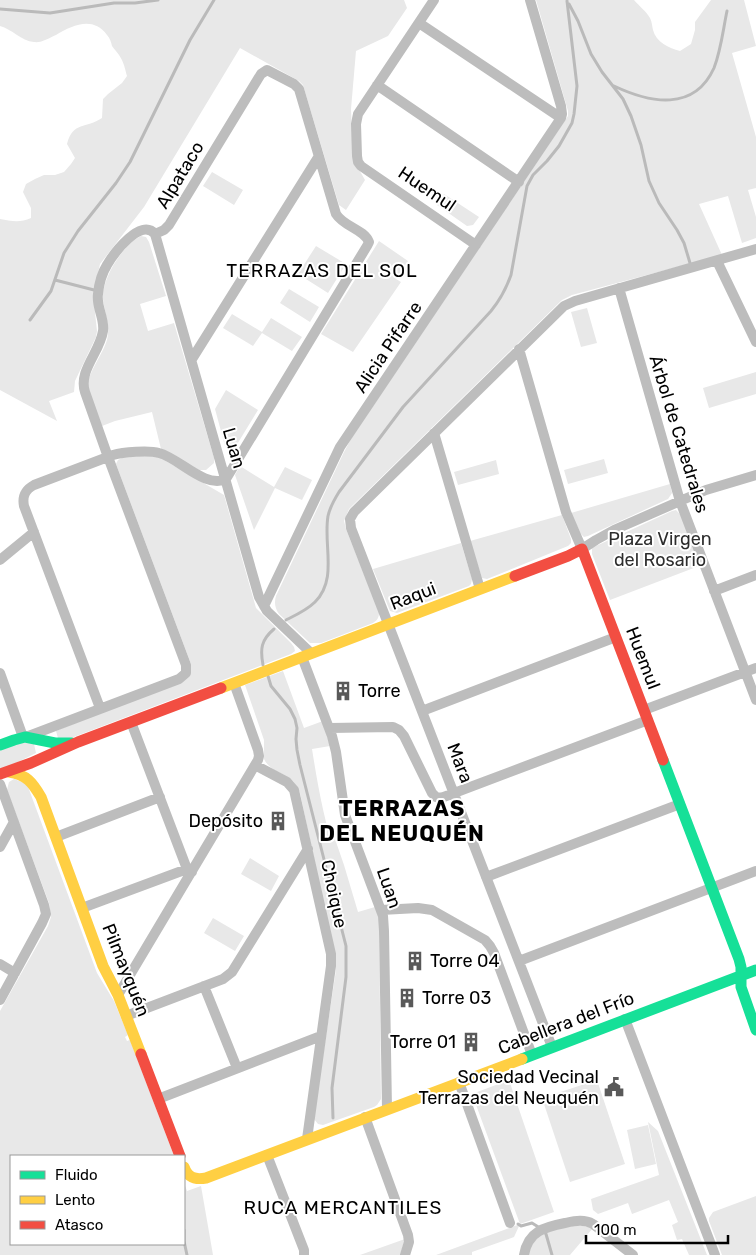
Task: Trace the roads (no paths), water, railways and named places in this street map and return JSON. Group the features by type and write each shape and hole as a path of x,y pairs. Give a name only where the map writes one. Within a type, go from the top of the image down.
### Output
{"street":[{"path":"434,0 377,86 519,182"},
{"path":"419,23 561,118 561,106 531,3 523,0"},
{"name":"Alpataco","path":"108,457 83,384 84,376 103,331 98,296 104,270 108,263 136,232 146,229 155,234 164,230 169,225 261,74 267,70 297,86 319,156"},
{"name":"Huemul","path":"377,86 356,119 358,162 476,245"},
{"name":"Alicia Pifarre","path":"264,606 340,447 561,118"},
{"path":"100,708 24,506 24,494 27,489 34,485 123,453 158,452 208,479 218,481 226,479 367,246 368,240 366,236 338,218 319,156"},
{"path":"192,360 319,156"},
{"name":"Luan","path":"155,234 258,592 264,606 306,655 334,744 345,815 381,910 384,924 387,1109"},
{"path":"480,589 434,432 567,304 756,250"},
{"path":"717,260 756,342"},
{"name":"Árbol de Catedrales","path":"618,288 680,501 756,700"},
{"name":"Huemul","path":"520,349 566,512 616,636 741,963 741,987 756,1030"},
{"name":"Mara","path":"434,432 354,512 350,519 350,524 552,1047"},
{"name":"Raqui","path":"0,745 28,738 100,708 179,679 186,673 186,665 108,457"},
{"name":"Raqui","path":"4,773 78,742 568,556 609,533 680,501 706,490 756,475"},
{"path":"0,560 34,532"},
{"path":"714,591 756,575"},
{"path":"422,711 616,636"},
{"path":"330,728 396,728 400,730 434,796 441,798 756,668"},
{"path":"0,674 28,738 38,744 40,752 38,758 33,762"},
{"path":"118,995 190,870 259,756 234,683"},
{"path":"131,722 190,870"},
{"name":"Raqui","path":"28,738 44,739 62,744 78,742"},
{"name":"Pilmayquén","path":"33,762 41,797 82,908 104,966 118,995 180,1155"},
{"name":"Choique","path":"255,765 287,782 294,790 331,960 307,1139"},
{"name":"Pilmayquén","path":"4,773 25,776 41,797"},
{"path":"0,784 46,914 0,1000"},
{"path":"56,837 160,797"},
{"path":"486,877 680,804"},
{"path":"0,847 14,822"},
{"path":"126,1016 228,976 235,968 308,849"},
{"path":"82,908 190,870"},
{"path":"519,961 756,871"},
{"path":"381,910 418,908 432,910 485,940 494,953 532,1055"},
{"path":"0,964 15,973"},
{"name":"Cabellera del Frío","path":"185,1170 192,1178 206,1178 756,970"},
{"path":"204,986 237,1068"},
{"path":"625,1019 715,1255"},
{"path":"158,1099 321,1036"},
{"path":"459,1082 510,1223"},
{"path":"365,1118 408,1235 409,1242 405,1255"},
{"path":"266,1154 304,1250 304,1255"},
{"path":"524,1255 528,1242 541,1229 576,1221 588,1221 596,1225 633,1255"}],"waterway":[{"path":"0,9 50,13 114,3 158,0"},
{"path":"30,320 51,291 64,253 78,231 130,162 190,40 214,0"},
{"path":"286,620 315,602 322,593 328,572 328,516 339,492 403,407 491,311 507,285 511,275 527,186 533,175 559,146 572,123 574,114 577,86 567,1"},
{"path":"569,4 591,54 623,99 631,116 641,145 649,181 659,203 684,243 690,263"},
{"path":"614,86 642,97 656,99 670,100 683,98 695,92 705,82 714,68 727,11"},
{"path":"55,280 98,291"},
{"path":"263,665 264,641 274,629"},
{"path":"268,676 271,686 290,709 295,719 300,765 346,946 346,977 332,1088 333,1118"},
{"path":"518,1224 521,1226 532,1223 540,1228"},
{"path":"544,1232 552,1255"},
{"path":"185,1245 187,1255"}],"place":[{"name":"Torre","path":"343,691"},
{"name":"Depósito","path":"278,821"},
{"name":"Torre 04","path":"415,961"},
{"name":"Torre 03","path":"407,998"},
{"name":"Torre 01","path":"471,1042"},
{"name":"Sociedad Vecinal Terrazas del Neuquén","path":"614,1087"}],"district":[{"name":"TERRAZAS DEL SOL","path":"322,270"},
{"name":"TERRAZAS DEL NEUQUÉN","path":"402,820"},
{"name":"RUCA MERCANTILES","path":"343,1207"}],"park label":[{"name":"Plaza Virgen del Rosario","path":"660,549"}]}
